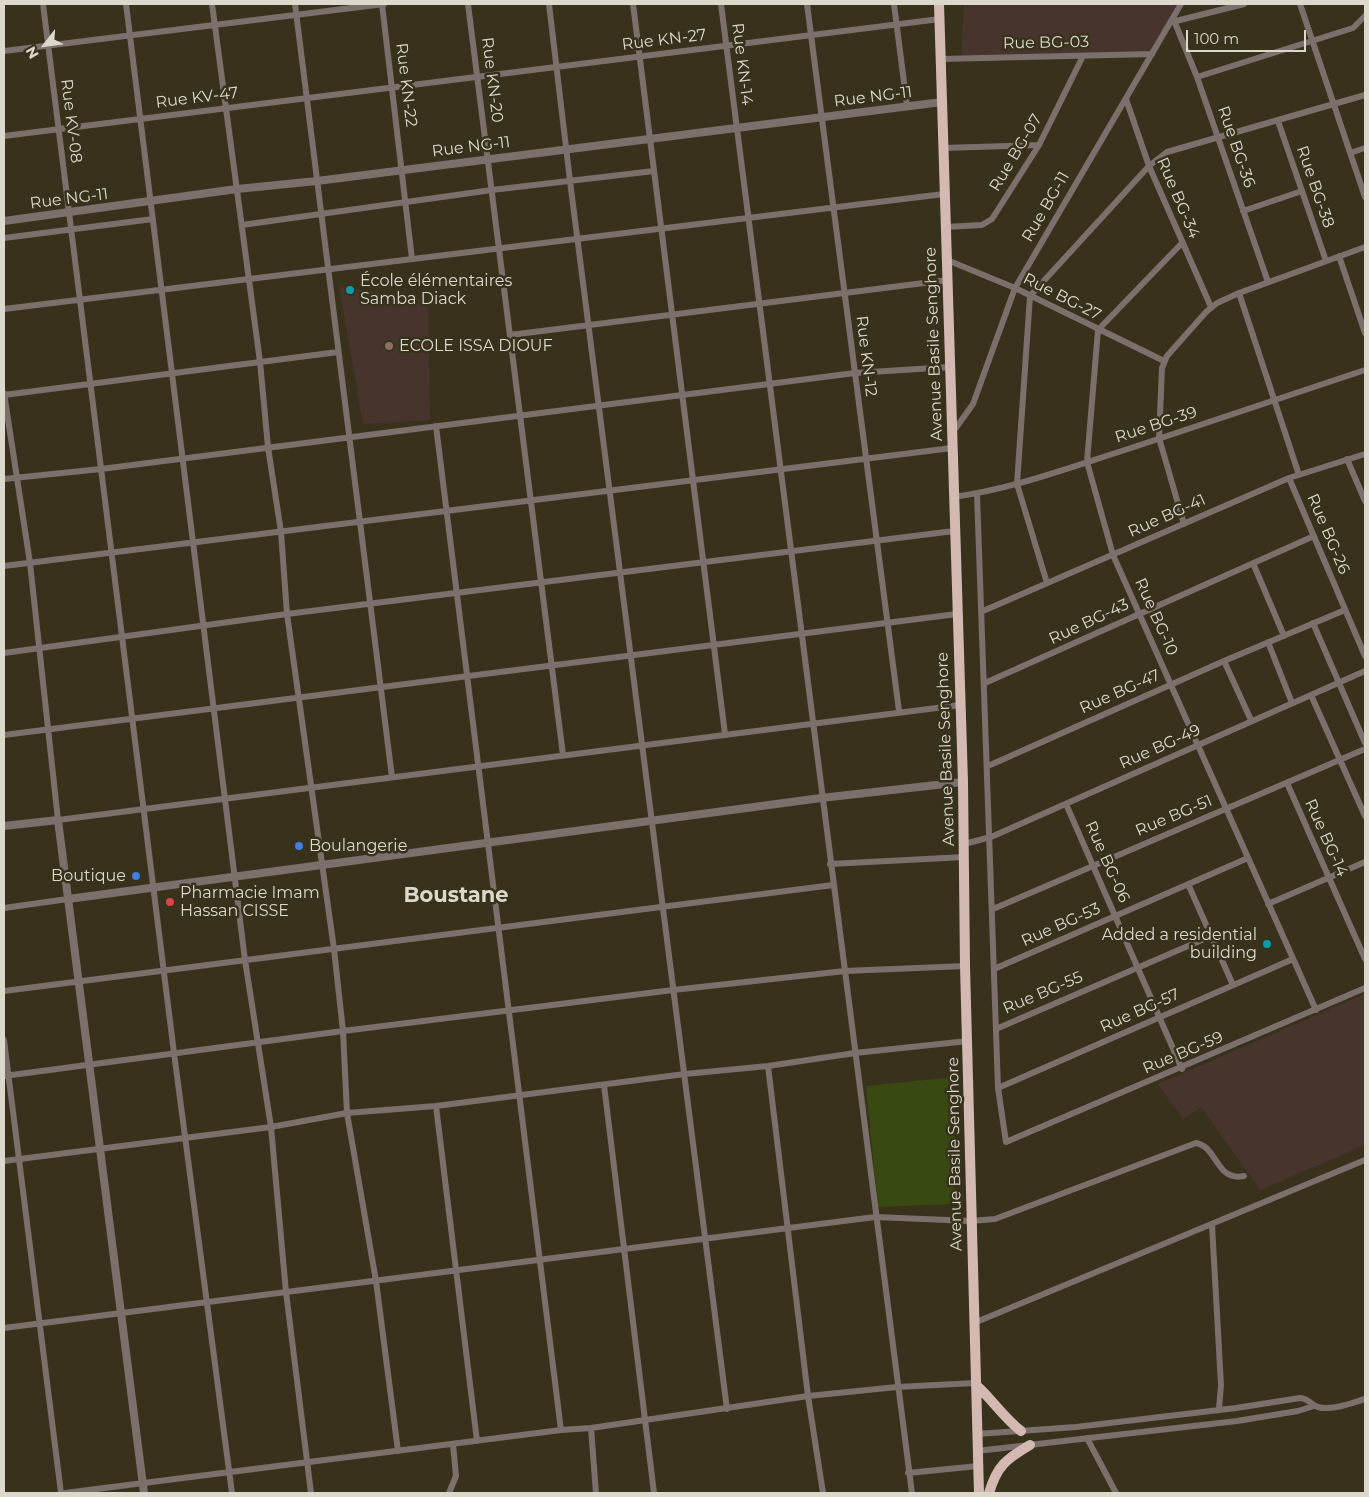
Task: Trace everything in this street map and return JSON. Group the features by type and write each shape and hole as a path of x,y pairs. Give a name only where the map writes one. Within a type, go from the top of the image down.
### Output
{"highway":[{"name":"Avenue Basile Senghore","path":"939,4 963,782 965,966 979,1493"},
{"path":"976,1384 988,1395 1007,1419 1021,1431"},
{"path":"988,1493 997,1470 1011,1456 1030,1445"}],"street":[{"name":"Rue KV-08","path":"43,4 174,1054 232,1493"},
{"path":"126,4 245,960 259,1042 270,1127 286,1292 311,1493"},
{"path":"212,4 260,362 268,447 281,532 287,614 311,788 324,865 343,1031 347,1113 376,1281 398,1451"},
{"path":"295,4 392,777"},
{"path":"4,51 383,4"},
{"name":"Rue KN-22","path":"383,4 412,259"},
{"name":"Rue KN-20","path":"468,4 563,755"},
{"path":"550,4 570,181 590,325 727,1409"},
{"path":"633,4 725,734"},
{"name":"Rue KN-14","path":"720,4 912,1493"},
{"name":"Rue KN-12","path":"807,4 899,711"},
{"path":"894,4 906,106"},
{"name":"Rue BG-11","path":"952,433 973,404 1015,288 1152,54 1174,20 1181,4"},
{"path":"1174,20 1239,4"},
{"path":"1300,4 1365,197"},
{"path":"1197,76 1314,42 1353,28 1365,16"},
{"name":"Rue KN-27","path":"393,88 940,20"},
{"name":"Rue BG-36","path":"1174,20 1197,76 1268,282"},
{"name":"Rue BG-03","path":"941,60 1152,54"},
{"name":"Rue BG-07","path":"945,227 982,225 992,219 1039,145 1083,56"},
{"name":"Rue KV-47","path":"4,136 393,88"},
{"path":"1047,583 1017,484 1030,296 1149,166 1167,152 1365,95"},
{"name":"Rue BG-34","path":"1126,99 1149,166 1211,307"},
{"name":"Rue NG-11","path":"4,221 237,189 316,181 942,102"},
{"name":"Rue BG-38","path":"1278,121 1326,261"},
{"path":"943,148 1039,145"},
{"path":"1350,154 1365,148"},
{"path":"242,225 492,190 654,170"},
{"path":"1244,211 1302,191"},
{"path":"4,309 944,194"},
{"path":"4,238 153,219"},
{"path":"1098,330 1182,243"},
{"path":"1184,524 1160,438 1164,361 1211,307 1238,293 1365,247"},
{"path":"1339,256 1363,317 1365,333"},
{"name":"Rue BG-27","path":"947,260 1015,288 1164,361"},
{"path":"510,335 948,280"},
{"path":"1238,293 1272,401 1299,475"},
{"name":"Rue BG-10","path":"1098,330 1087,462 1113,555 1316,1010"},
{"path":"144,1493 58,820 30,563 15,477 4,394 338,352"},
{"path":"4,478 101,469 855,373 950,366"},
{"name":"Rue BG-39","path":"953,497 977,494 1017,484 1365,370"},
{"path":"436,426 561,1430"},
{"path":"4,566 194,544 866,457 952,448"},
{"name":"Rue BG-41","path":"983,611 1289,478 1365,454"},
{"path":"1347,459 1365,501"},
{"name":"Rue BG-26","path":"1289,478 1365,656"},
{"path":"977,494 991,837 998,1088"},
{"path":"4,652 122,635 954,531"},
{"name":"Rue BG-43","path":"985,683 1314,536"},
{"path":"1253,563 1284,636"},
{"name":"Rue BG-47","path":"988,766 1171,684 1346,610"},
{"path":"4,735 957,614"},
{"path":"1313,623 1365,743"},
{"path":"1268,642 1292,703"},
{"path":"1224,661 1251,720"},
{"name":"Rue BG-49","path":"964,844 991,837 1365,671"},
{"path":"1311,695 1365,816"},
{"path":"4,826 899,711 960,705"},
{"name":"Rue BG-51","path":"993,909 1365,749"},
{"path":"4,908 822,798 963,782"},
{"name":"Rue BG-14","path":"1287,783 1365,959"},
{"name":"Rue BG-06","path":"1066,804 1182,1069"},
{"path":"830,864 964,857"},
{"name":"Rue BG-53","path":"994,969 1248,858"},
{"path":"1268,904 1365,862"},
{"path":"1188,884 1233,985"},
{"path":"4,991 833,885"},
{"name":"Rue BG-55","path":"996,1029 1211,936"},
{"name":"Rue BG-57","path":"998,1088 1293,959"},
{"path":"6,1076 343,1031 510,1012 674,990 845,971 965,966"},
{"name":"Rue BG-59","path":"998,1088 1004,1140 1010,1142 1365,988"},
{"path":"4,1040 6,1076 60,1493"},
{"path":"4,1161 270,1127 347,1113 436,1106 685,1074 768,1066 854,1053 968,1041"},
{"path":"768,1066 808,1396 823,1493"},
{"path":"604,1085 654,1493"},
{"path":"436,1106 478,1440"},
{"path":"4,1328 875,1217 971,1221 995,1219 1196,1143 1204,1147 1228,1176 1236,1178 1244,1176"},
{"path":"974,1323 1365,1160"},
{"path":"1212,1225 1220,1385 1219,1409"},
{"path":"66,1493 478,1440 590,1428 808,1396 897,1387 976,1384"},
{"path":"977,1434 1076,1426 1300,1398 1306,1398 1314,1406"},
{"path":"977,1451 1237,1421 1298,1411 1314,1406 1326,1408 1365,1399"},
{"path":"590,1428 596,1493"},
{"path":"1087,1438 1116,1493"},
{"path":"449,1493 456,1476 453,1444"},
{"path":"908,1473 978,1466"}],"shaded area":[{"path":"964,4 1177,4 1152,54 961,59"},
{"name":"ECOLE ISSA DIOUF","path":"339,286 428,301 430,420 363,424"},
{"path":"1365,994 1365,1145 1260,1190 1201,1107 1183,1119 1158,1084"}],"green space":[{"path":"953,1077 956,1204 878,1207 866,1086"}],"place":[{"name":"École élémentaires Samba Diack","path":"350,290"},
{"name":"ECOLE ISSA DIOUF","path":"389,346"},
{"name":"Boulangerie","path":"299,846"},
{"name":"Boutique","path":"136,876"},
{"name":"Pharmacie Imam Hassan CISSE","path":"170,902"},
{"name":"Added a residential building","path":"1267,944"}],"district":[{"name":"Boustane","path":"456,896"}]}
